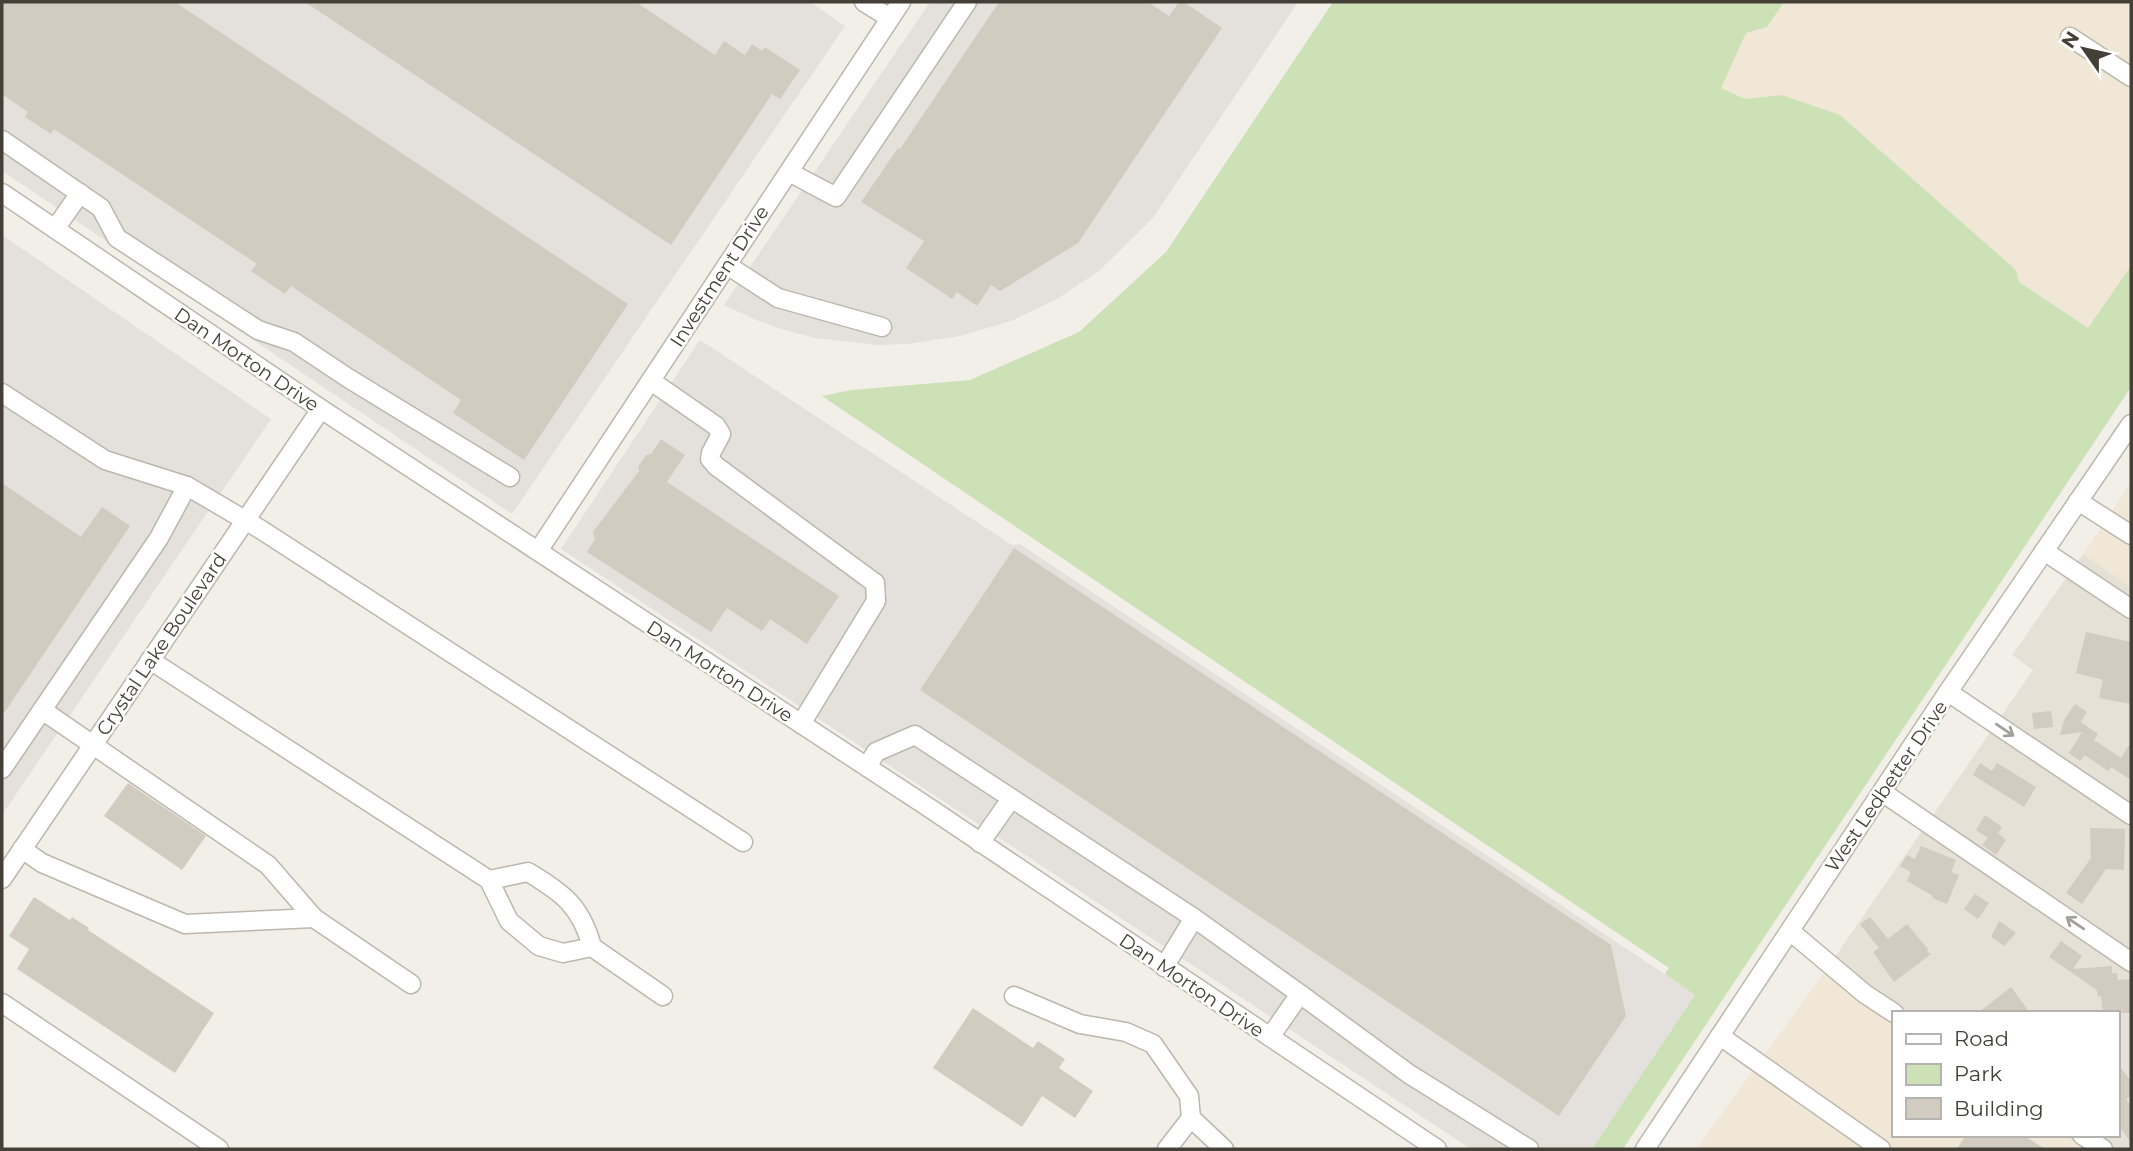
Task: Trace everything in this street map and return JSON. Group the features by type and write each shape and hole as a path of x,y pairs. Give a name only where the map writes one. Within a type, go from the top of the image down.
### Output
{"street":[{"path":"864,2 890,18"},
{"name":"Investment Drive","path":"538,551 901,2"},
{"path":"789,172 836,197 967,2"},
{"path":"2070,37 2131,77"},
{"path":"2,140 101,208 117,238 258,330 294,342 348,379 509,477"},
{"name":"Dan Morton Drive","path":"2,193 321,409 867,767 1437,1149"},
{"path":"55,229 80,193"},
{"path":"102,261 117,238"},
{"path":"727,265 778,298 882,327"},
{"path":"211,334 228,310"},
{"path":"650,381 716,426 722,434 711,453 710,459 716,466 876,583 876,601 801,724"},
{"path":"2,393 105,460 187,486 245,521 743,842"},
{"name":"Crystal Lake Boulevard","path":"2,879 321,409"},
{"name":"West Ledbetter Drive","path":"1645,1149 2078,501 2126,443 2131,424"},
{"path":"2,769 159,538 187,486"},
{"path":"2078,501 2131,536"},
{"path":"2044,551 2131,609"},
{"path":"150,660 489,880 509,920 539,946 563,953 592,947"},
{"path":"1948,692 2131,815"},
{"path":"42,710 268,865 314,918 411,985"},
{"path":"867,767 876,752 915,736 1194,918 1409,1074 1529,1149"},
{"path":"1882,792 2131,962"},
{"path":"980,843 1011,799"},
{"path":"22,849 43,863 184,924 314,918"},
{"path":"489,880 528,872 551,886 572,904 586,925 592,947 663,996"},
{"path":"1164,967 1194,918"},
{"path":"1790,931 1865,994 1892,1012"},
{"path":"1269,1037 1300,994"},
{"path":"1014,996 1080,1024 1126,1032 1153,1044 1189,1096 1191,1118 1224,1149"},
{"path":"2,1003 219,1149"},
{"path":"1720,1036 1881,1149"},
{"path":"1167,1149 1191,1118"},
{"path":"2084,1137 2103,1149"}],"shaded area":[{"path":"2,2 810,2 845,26 512,514 2,171"},
{"path":"930,2 1298,2 1153,218 1099,271 1057,299 1011,321 960,336 908,344 877,345 815,338 756,320 724,305"},
{"path":"1784,2 2131,2 2131,266 2089,329 2019,282 2016,270 1840,115 1782,95 1745,99 1720,88 1746,33 1767,27"},
{"path":"2,235 271,419 2,815"},
{"path":"700,340 1012,545 1020,544 1696,995 1592,1149 1471,1149 561,549"},
{"path":"2131,483 2131,587 2083,554"},
{"path":"2083,554 2131,587 2131,1149 2084,1149 2066,1137 2119,1137 2119,1011 1892,1011 1892,1019 1824,973 2033,670 2012,655"},
{"path":"1824,973 1892,1019 1892,1137 2066,1137 2084,1149 1696,1149"}],"green space":[{"path":"1333,2 1784,2 1767,27 1746,33 1721,88 1745,99 1782,95 1840,115 2016,270 2019,282 2088,328 2131,266 2131,387 1623,1149 1592,1149 1695,995 1665,974 1669,968 822,396 852,390 970,380 1079,332 1166,252"}],"building":[{"path":"2,2 175,2 628,304 524,460 453,413 461,400 291,286 285,294 251,271 257,264 54,129 51,134 25,117 28,112 2,94"},
{"path":"305,2 636,2 715,55 724,41 745,55 752,44 762,51 765,47 800,70 780,99 772,94 671,245"},
{"path":"999,2 1148,2 1169,16 1179,2 1184,2 1222,28 1078,243 1000,291 991,285 977,306 957,292 952,299 906,268 924,241 861,202"},
{"path":"661,439 685,455 667,482 839,596 807,644 770,619 762,631 727,608 711,632 587,552 595,539 593,532 639,471 638,467 646,455 651,454"},
{"path":"2,483 81,537 102,507 130,526 2,716"},
{"path":"1014,548 1611,945 1626,1016 1559,1116 920,690"},
{"path":"2086,632 2131,642 2131,704 2099,698 2103,680 2076,673"},
{"path":"2075,704 2087,712 2081,722 2098,734 2094,740 2121,758 2131,742 2131,780 2111,767 2108,771 2085,755 2080,761 2069,753 2082,732 2060,735 2064,720"},
{"path":"2051,711 2053,727 2034,729 2032,713"},
{"path":"1980,763 1992,771 1997,763 2036,787 2024,807 1973,775"},
{"path":"128,783 206,836 182,870 104,816"},
{"path":"1985,815 2002,827 1998,833 2006,840 1996,855 1982,845 1988,838 1976,830"},
{"path":"2090,828 2125,829 2124,870 2106,869 2082,904 2066,893 2091,858"},
{"path":"1921,846 1956,860 1951,872 1959,875 1947,904 1932,898 1933,896 1907,881 1911,872 1900,866 1907,855 1915,859"},
{"path":"1975,894 1989,903 1978,919 1964,909"},
{"path":"34,897 70,920 72,917 214,1013 175,1073 17,969 29,949 9,936"},
{"path":"1870,917 1888,939 1907,924 1931,954 1894,982 1873,952 1879,948 1860,924"},
{"path":"1999,921 2016,933 2004,946 1991,937"},
{"path":"2061,941 2082,956 2073,969 2112,966 2112,973 2117,973 2118,980 2131,979 2131,1013 2103,1011 2101,996 2098,997 2097,990 2049,957"},
{"path":"2011,987 2029,1011 1981,1011"},
{"path":"973,1008 1033,1048 1038,1041 1065,1059 1059,1068 1093,1091 1075,1118 1042,1096 1022,1127 933,1068"},
{"path":"2119,1066 2131,1081 2131,1095 2126,1099 2131,1106 2131,1142 2119,1127"},
{"path":"1965,1137 2026,1137 2045,1149 1957,1149"}]}
